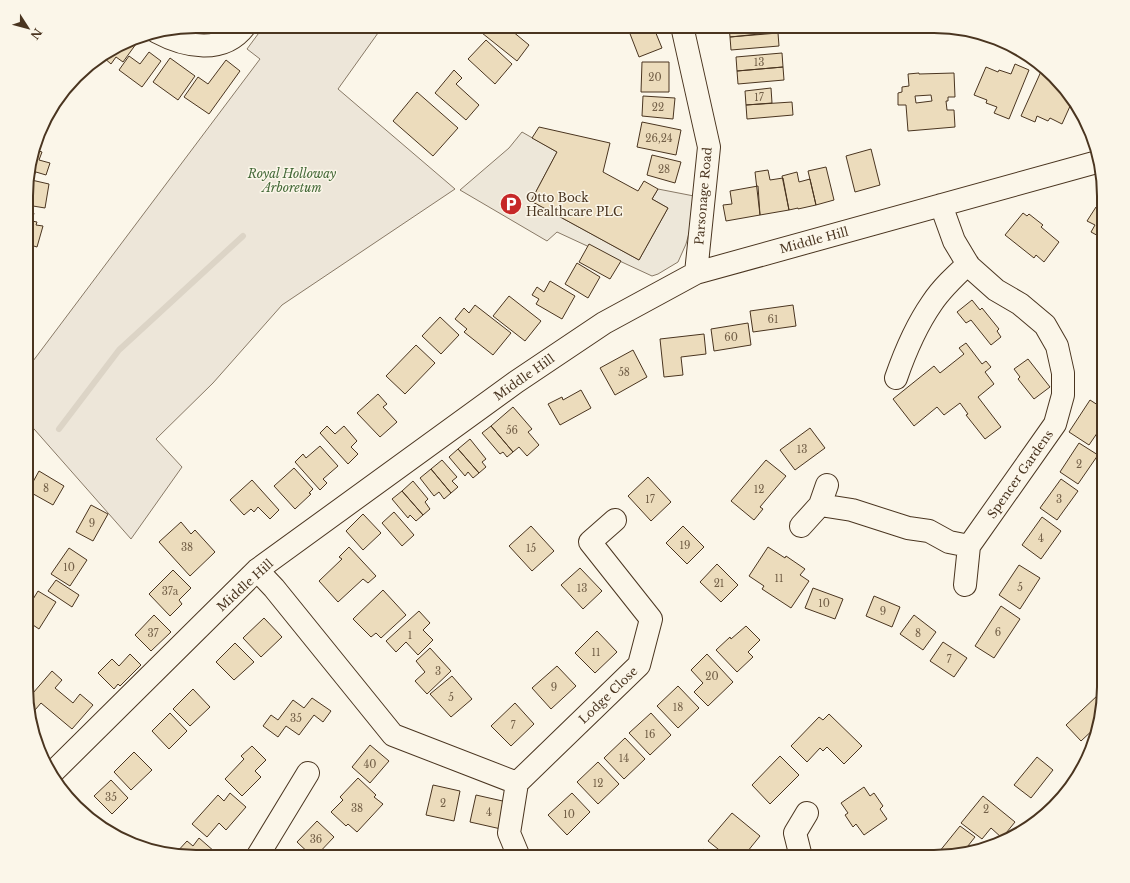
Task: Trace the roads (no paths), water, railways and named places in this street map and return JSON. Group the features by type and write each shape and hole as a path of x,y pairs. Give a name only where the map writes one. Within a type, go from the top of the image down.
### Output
{"street":[{"path":"166,36 183,43 198,46 210,46 230,40 240,33"},
{"name":"Parsonage Road","path":"684,33 709,147 696,273"},
{"name":"Middle Hill","path":"53,765 257,570 516,382 604,323 696,273 1093,163"},
{"name":"Spencer Gardens","path":"941,205 954,241 968,264 996,290 1020,304 1045,325 1057,346 1063,373 1063,395 1055,424 969,546 965,585"},
{"path":"896,378 914,333 932,303 968,264"},
{"path":"801,526 823,495 852,510 908,528 929,532 949,542 969,546"},
{"name":"Lodge Close","path":"517,783 639,665 651,619 590,542 615,520"},
{"path":"257,570 274,588 393,735 517,783 509,833 516,850"},
{"path":"260,850 308,774"},
{"path":"799,850 795,833 807,813"}],"waterway":[{"path":"59,429 119,350 243,236"}],"place":[{"name":"Otto Bock Healthcare PLC","path":"511,204"}],"park label":[{"name":"Royal Holloway Arboretum","path":"292,180"}]}
